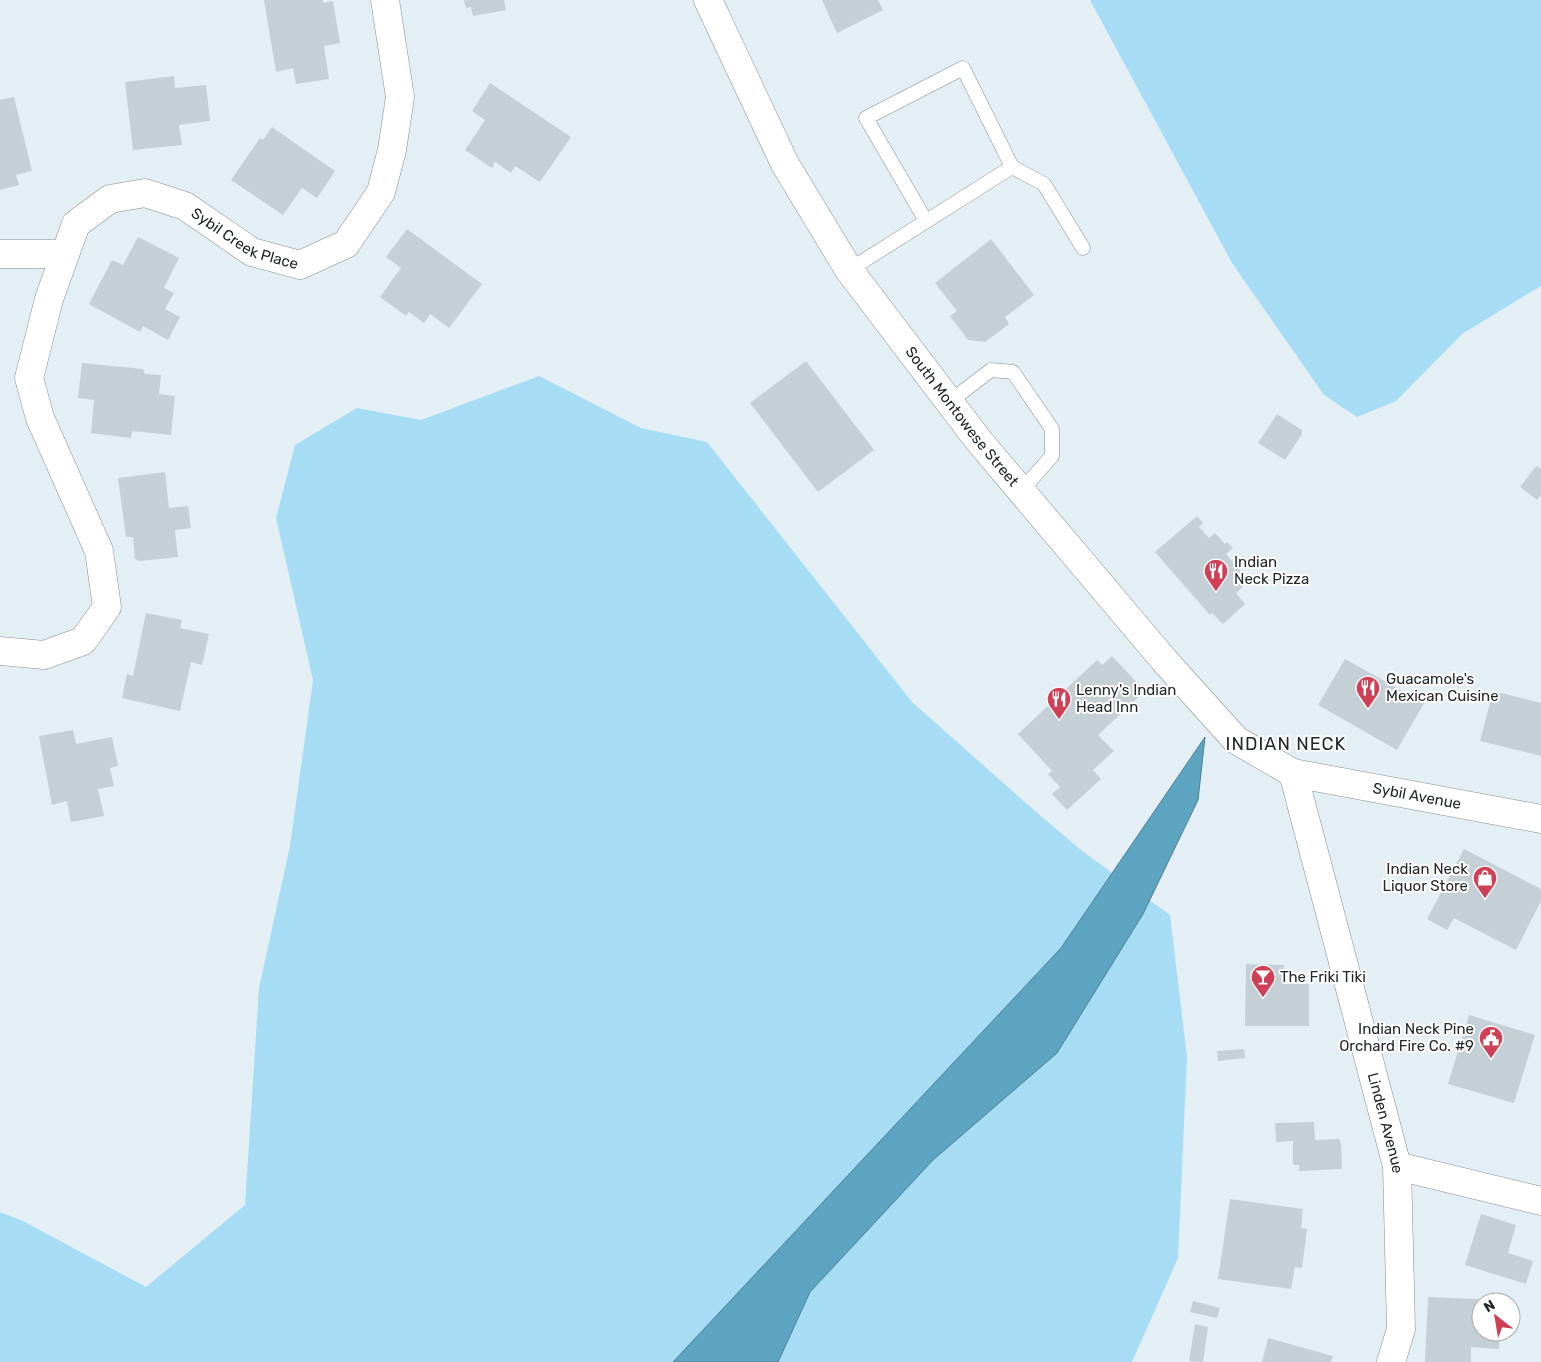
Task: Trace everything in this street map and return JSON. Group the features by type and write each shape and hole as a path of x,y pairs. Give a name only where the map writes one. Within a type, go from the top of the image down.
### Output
{"street":[{"name":"Sybil Creek Place","path":"0,651 44,656 83,641 107,607 98,552 40,418 29,378 49,299 76,224 110,199 145,193 184,206 252,252 300,265 346,244 381,192 392,150 400,97 385,0"},
{"name":"South Montowese Street","path":"708,0 785,164 849,270 979,441 1164,660 1236,740 1293,773"},
{"path":"0,254 65,254"},
{"name":"Sybil Avenue","path":"1293,773 1541,819"},
{"name":"Linden Avenue","path":"1293,773 1397,1166 1401,1329 1391,1362"},
{"path":"1397,1166 1541,1201"}],"lane":[{"path":"926,221 866,118 963,68 1012,167 1044,184 1083,248"},
{"path":"849,270 1012,167"},
{"path":"949,402 991,370 1013,372 1052,429 1052,456 1021,491"}],"shaded area":[{"path":"1090,0 1541,0 1541,286 1462,334 1396,401 1357,417 1324,395 1232,263"},
{"path":"539,376 641,428 707,442 912,702 1081,850 1170,915 1187,1057 1178,1258 1132,1362 0,1362 0,1212 23,1221 146,1287 245,1205 259,988 290,846 313,680 276,518 295,445 357,408 421,420"},
{"path":"1205,737 1198,800 1143,914 1057,1053 933,1160 810,1292 778,1362 673,1362 1061,948"}],"building":[{"path":"264,0 323,0 323,3 333,1 340,43 324,46 329,79 296,84 293,68 276,72"},
{"path":"464,0 504,0 506,10 473,16 471,7 466,8"},
{"path":"822,0 878,0 883,10 837,33"},
{"path":"174,76 175,88 206,85 210,121 179,125 182,145 133,150 125,82"},
{"path":"490,83 571,137 540,182 515,166 511,173 495,162 492,168 465,150 485,120 472,111"},
{"path":"14,97 32,171 16,175 19,185 0,190 0,100"},
{"path":"272,127 335,171 317,198 302,188 283,215 231,180 260,138 263,140"},
{"path":"407,229 482,284 449,328 430,314 424,323 409,312 406,316 380,297 401,268 386,257"},
{"path":"138,237 179,258 164,288 174,293 165,309 180,317 168,340 143,326 140,332 89,304 112,260 123,265"},
{"path":"991,239 1034,295 1005,317 1009,324 985,342 968,340 950,316 957,311 935,283"},
{"path":"806,361 874,450 818,492 750,403"},
{"path":"82,363 143,369 145,374 161,375 159,394 175,396 171,435 132,431 131,438 91,433 94,400 78,398"},
{"path":"1277,414 1302,430 1302,434 1285,460 1258,443"},
{"path":"1536,466 1541,469 1541,494 1537,500 1520,487"},
{"path":"165,472 169,508 188,506 191,528 175,530 178,557 140,561 135,559 133,537 126,537 118,478"},
{"path":"1197,516 1203,523 1199,527 1209,538 1215,533 1225,544 1227,542 1233,548 1226,554 1249,581 1236,593 1245,604 1223,624 1212,613 1210,615 1155,552"},
{"path":"146,613 182,620 180,628 209,634 202,665 191,662 180,711 122,698 127,674 133,676"},
{"path":"1112,656 1145,691 1098,735 1114,751 1093,770 1101,779 1067,810 1052,794 1060,787 1048,774 1052,771 1018,734 1097,660 1102,665"},
{"path":"1345,659 1424,703 1397,750 1318,705"},
{"path":"1493,691 1541,703 1541,756 1480,741"},
{"path":"73,730 76,744 112,737 118,766 110,768 114,786 98,789 104,816 71,822 67,801 52,805 39,736"},
{"path":"1464,849 1541,889 1541,901 1516,950 1454,918 1447,930 1427,919"},
{"path":"1246,964 1284,965 1283,984 1309,984 1309,1026 1245,1026"},
{"name":"Indian Neck Pine Orchard Fire Co. #9","path":"1469,1015 1535,1035 1514,1103 1448,1084"},
{"path":"1244,1049 1245,1058 1218,1061 1217,1051"},
{"path":"1314,1122 1315,1140 1339,1139 1341,1143 1342,1169 1299,1171 1299,1165 1293,1165 1293,1141 1276,1142 1275,1123"},
{"path":"1230,1199 1303,1209 1301,1228 1307,1229 1302,1268 1295,1267 1291,1289 1218,1279"},
{"path":"1481,1214 1516,1225 1508,1253 1533,1261 1526,1284 1465,1265"},
{"path":"1428,1297 1471,1299 1471,1342 1499,1342 1499,1349 1471,1347 1471,1362 1425,1362"},
{"path":"1193,1301 1220,1308 1217,1318 1190,1312"},
{"path":"1195,1324 1208,1327 1203,1362 1189,1361"},
{"path":"1268,1338 1333,1356 1331,1362 1262,1362"}],"place":[{"name":"Indian Neck Pizza","path":"1216,592"},
{"name":"Guacamole's Mexican Cuisine","path":"1368,709"},
{"name":"Lenny's Indian Head Inn","path":"1059,720"},
{"name":"Indian Neck Liquor Store","path":"1485,899"},
{"name":"The Friki Tiki","path":"1263,998"},
{"name":"Indian Neck Pine Orchard Fire Co. #9","path":"1491,1059"}],"district":[{"name":"INDIAN NECK","path":"1286,744"}]}
